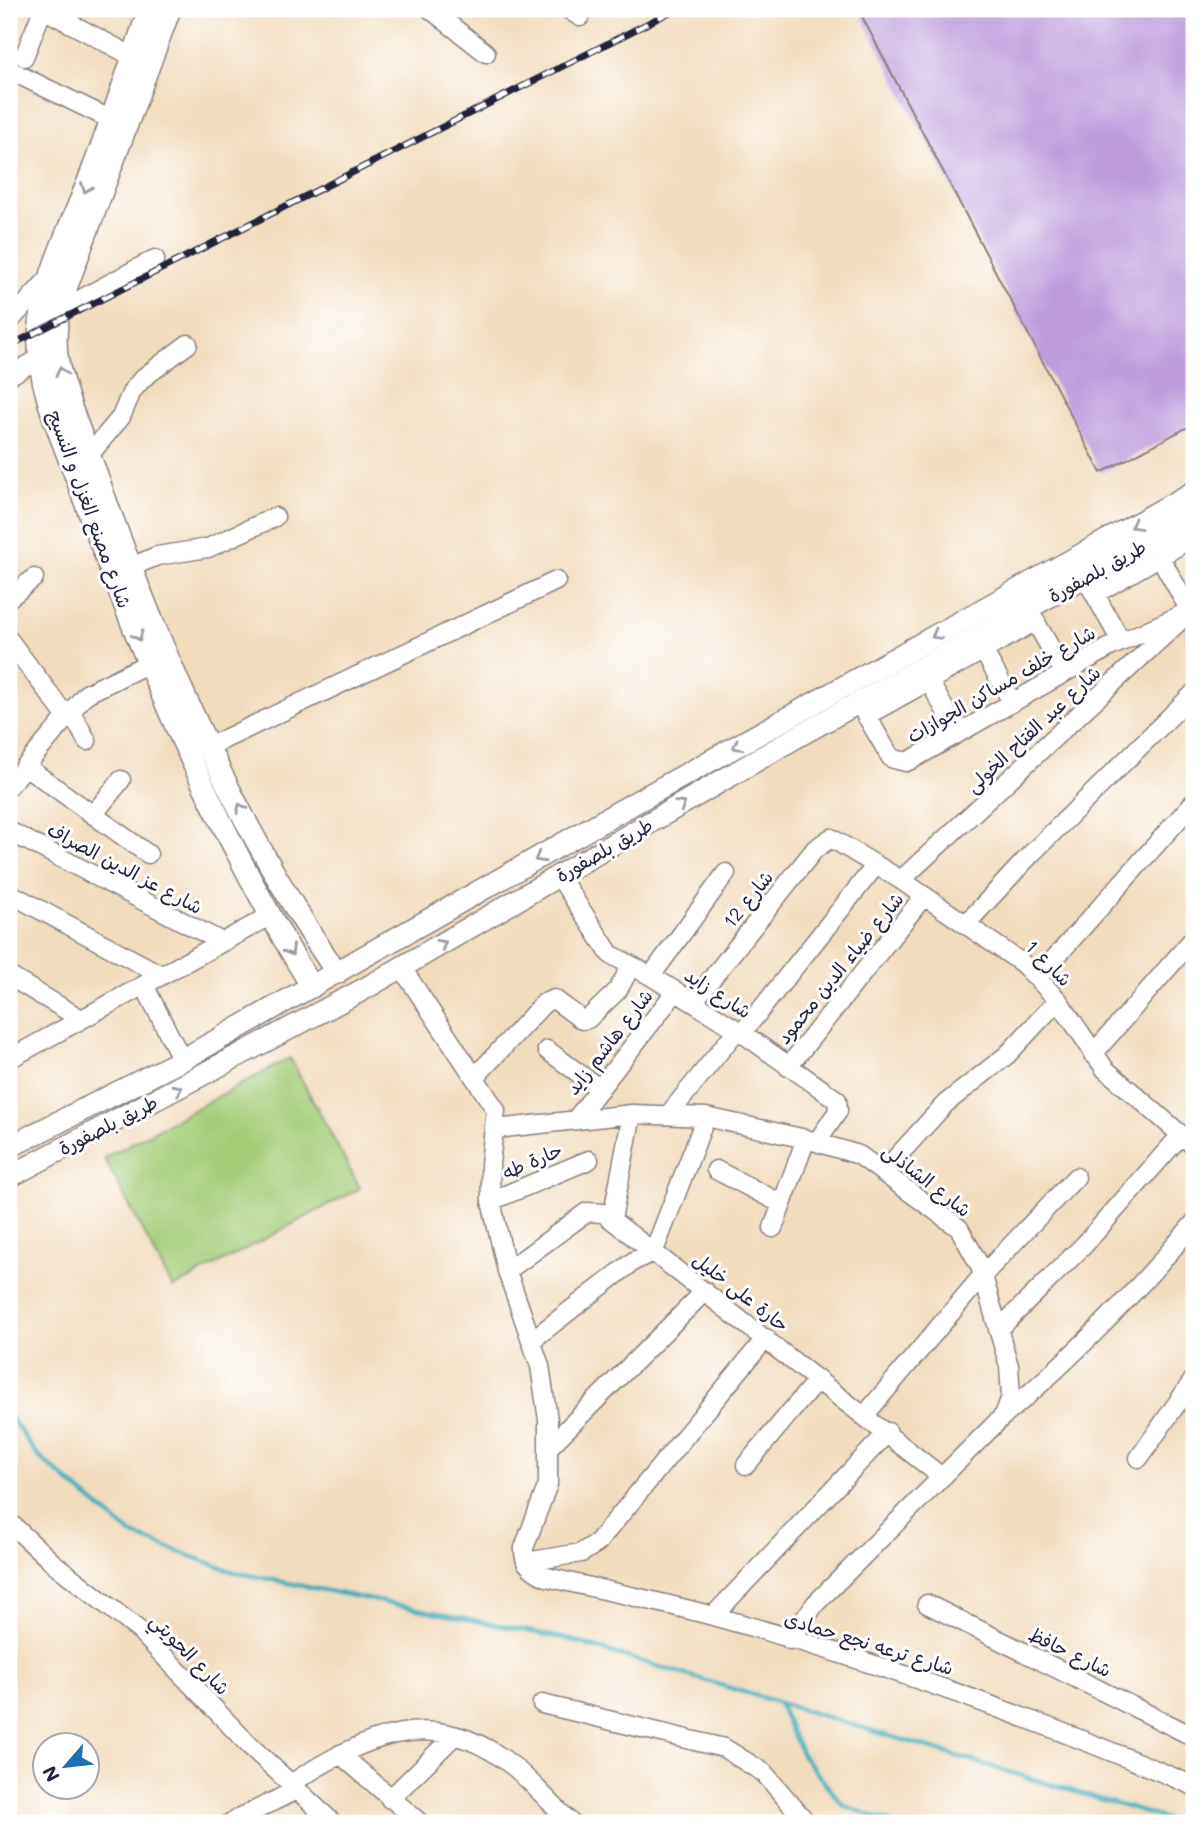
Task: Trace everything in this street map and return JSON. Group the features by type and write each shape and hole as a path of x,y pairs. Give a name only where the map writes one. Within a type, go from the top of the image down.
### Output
{"main road":[{"name":"شارع مصنع الغزل و النسيج","path":"141,61 149,9"},
{"name":"شارع مصنع الغزل و النسيج","path":"80,459 58,365 56,344 59,311 141,61 170,9"},
{"name":"شارع مصنع الغزل و النسيج","path":"119,123 53,273 39,332 45,387 80,459 122,572 201,751 243,865 313,987"},
{"name":"طريق بلصفورة","path":"9,1147 182,1060 629,806 1194,492"},
{"name":"طريق بلصفورة","path":"9,1177 402,968 642,828 1090,585 1194,516"},
{"name":"شارع مصنع الغزل و النسيج","path":"122,572 149,663 337,973"},
{"path":"629,806 642,828"},
{"path":"243,865 264,854"}],"street":[{"path":"430,9 486,53"},
{"path":"24,57 48,10 141,61"},
{"path":"9,70 119,123"},
{"path":"59,311 155,259"},
{"path":"9,322 53,273"},
{"path":"80,459 121,417 132,391 143,378 188,344"},
{"path":"9,376 40,358"},
{"path":"122,572 158,556 208,548 275,517"},
{"path":"1121,641 1090,585 1160,556 1194,537"},
{"path":"1160,556 1192,610"},
{"path":"9,598 34,578"},
{"path":"201,751 556,581"},
{"name":"شارع خلف مساكن الجوازات","path":"863,710 886,753 898,761 913,759 1121,641 1192,610"},
{"name":"شارع عبد الفتاح الخولى","path":"901,880 1192,610"},
{"path":"863,710 929,681 983,650 1032,615 1064,672"},
{"path":"9,640 87,741"},
{"path":"983,650 1012,702"},
{"path":"148,854 93,815 16,772 68,713 97,687 149,663"},
{"path":"929,681 958,733"},
{"path":"966,924 1031,854 1194,693"},
{"path":"93,815 121,780"},
{"path":"1038,977 1194,802"},
{"name":"شارع عز الدين الصراف","path":"9,831 222,942"},
{"name":"شارع 12","path":"693,1002 820,844 831,838 843,844"},
{"name":"شارع 1","path":"843,844 1004,948 1038,977 1058,1000 1105,1069 1188,1141"},
{"path":"670,1113 876,864"},
{"path":"651,976 726,873"},
{"name":"شارع زايد","path":"559,876 601,945 739,1032 837,1100 839,1105 811,1140"},
{"path":"9,893 161,975"},
{"name":"شارع ضياء الدين محمود","path":"788,1067 924,896"},
{"path":"9,1059 270,916"},
{"path":"1093,1054 1194,938"},
{"path":"476,1076 544,1003 554,999 582,1020 588,1019 618,990 631,966"},
{"path":"402,968 496,1110 490,1164 491,1202 507,1271 532,1340 545,1393 549,1447 548,1484 524,1548 526,1562 581,1553 597,1543 766,1338"},
{"path":"9,976 81,1019"},
{"path":"144,985 182,1060"},
{"name":"شارع هاشم زايد","path":"576,1119 676,991"},
{"path":"884,1171 945,1104 1007,1055 1058,1000"},
{"path":"9,1040 26,1048"},
{"path":"547,1049 600,1089"},
{"name":"شارع الشاذلى","path":"496,1129 576,1119 670,1113 706,1117 811,1140 859,1155 959,1228 976,1256 1011,1384 1004,1415"},
{"path":"507,1271 587,1212 595,1211 612,1219 632,1114"},
{"path":"532,1340 634,1261 654,1251 706,1117"},
{"path":"773,1228 811,1140"},
{"path":"998,1330 1188,1141"},
{"name":"حارة طه","path":"491,1202 589,1160"},
{"path":"716,1170 782,1204"},
{"path":"865,1415 982,1276 1076,1177"},
{"name":"حارة على خليل","path":"612,1219 888,1432 942,1477"},
{"path":"790,1640 815,1604 1004,1415 1052,1375 1113,1313 1194,1223"},
{"path":"549,1447 705,1291"},
{"path":"746,1465 818,1379"},
{"path":"1139,1458 1194,1379"},
{"path":"713,1616 888,1432"},
{"name":"شارع الحويتي","path":"9,1522 52,1562 140,1631 293,1787 334,1823"},
{"name":"شارع ترعه نجع حمادى","path":"526,1562 547,1577 713,1616 975,1698 1194,1786"},
{"name":"شارع حافظ","path":"927,1604 1194,1737"},
{"path":"542,1704 724,1748 764,1773 807,1823"},
{"path":"230,1823 293,1787 340,1754 367,1741 410,1730 454,1736 496,1754 571,1823"},
{"path":"390,1798 454,1736"},
{"path":"340,1754 420,1823"}],"green space":[{"path":"290,1058 360,1188 173,1288 104,1158"}],"building":[{"path":"858,9 1188,9 1194,21 1194,424 1101,473"}],"waterway":[{"path":"9,1415 38,1456 131,1534 234,1572 567,1639 1179,1823"},
{"path":"779,1704 802,1755 843,1805 891,1823"}],"railway":[{"path":"9,346 676,9"}]}
